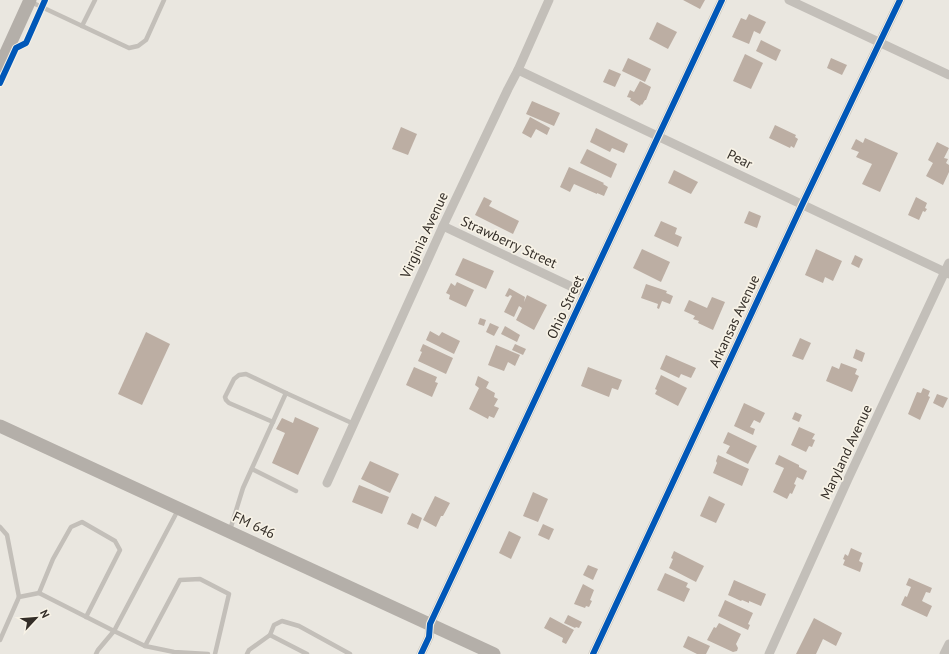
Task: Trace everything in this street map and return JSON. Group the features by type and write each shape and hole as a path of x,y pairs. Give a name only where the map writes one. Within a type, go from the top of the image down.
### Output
{"main road":[{"path":"0,66 30,1"},
{"name":"FM 646","path":"0,426 494,654"}],"street":[{"name":"Virginia Avenue","path":"327,483 443,226 518,70 549,0"},
{"name":"Ohio Street","path":"421,654 429,637 430,624 722,0"},
{"path":"789,0 949,74"},
{"name":"Arkansas Avenue","path":"593,654 802,204 900,0"},
{"name":"Pear","path":"518,70 947,273"},
{"name":"Strawberry Street","path":"443,226 585,293"},
{"name":"Maryland Avenue","path":"769,654 848,479 947,273 949,263"},
{"path":"944,654 949,644"}],"lane":[{"path":"82,26 95,0"},
{"path":"30,1 129,48 138,46 146,40 164,0"},
{"path":"273,422 229,403 226,400 225,397 234,379 239,375 246,374 354,424"},
{"path":"230,532 243,488 286,393"},
{"path":"252,469 296,491"},
{"path":"96,654 114,632 179,508"},
{"path":"39,593 53,559 71,527 82,522 115,541 120,550 86,617"},
{"path":"0,527 7,535 19,597 0,640"},
{"path":"145,646 180,580 200,579 229,594 215,654"},
{"path":"19,597 39,593 114,632 145,646 174,652 208,654"},
{"path":"247,654 249,650 270,635 274,625 282,621 299,626 350,654"},
{"path":"270,635 307,654"}],"building":[{"path":"683,0 705,0 700,9"},
{"path":"749,14 766,22 760,34 754,31 749,44 732,37 741,18 746,20"},
{"path":"657,22 677,32 668,49 649,39"},
{"path":"761,40 781,50 776,61 756,51"},
{"path":"745,54 763,63 751,89 733,81"},
{"path":"628,58 651,69 645,82 622,71"},
{"path":"831,58 847,65 842,75 827,68"},
{"path":"609,69 621,74 615,87 603,82"},
{"path":"640,81 651,87 646,100 640,106 630,100 631,98 627,97 630,90 634,92"},
{"path":"532,101 560,113 554,126 526,114"},
{"path":"530,117 550,128 547,135 536,129 531,138 522,133"},
{"path":"775,125 796,135 795,137 798,139 794,148 791,146 790,148 769,138"},
{"path":"401,127 417,134 408,155 392,149"},
{"path":"596,128 628,144 624,153 612,148 610,152 590,142"},
{"path":"865,138 898,153 880,192 862,184 872,164 856,157 859,152 851,149 856,139 863,143"},
{"path":"937,142 949,148 944,158 948,159 946,163 949,165 949,172 943,185 926,176 933,163 928,160"},
{"path":"587,149 617,164 611,178 580,163"},
{"path":"569,167 604,183 603,184 608,187 604,196 574,184 570,192 560,187"},
{"path":"674,170 698,182 691,194 668,183"},
{"path":"484,197 492,201 489,206 519,221 513,234 475,215"},
{"path":"916,197 927,203 925,208 927,209 925,212 923,211 919,220 908,215"},
{"path":"749,211 761,216 757,228 744,223"},
{"path":"661,221 677,228 675,234 682,237 678,247 654,236"},
{"path":"642,249 670,262 661,282 633,268"},
{"path":"816,249 842,261 833,281 825,277 823,283 805,275"},
{"path":"855,255 863,259 859,268 851,264"},
{"path":"463,258 494,271 486,289 455,275"},
{"path":"457,282 474,290 466,307 449,299 450,295 446,293 451,283 455,286"},
{"path":"646,284 667,291 666,293 673,296 670,304 662,301 659,309 657,308 658,304 641,298"},
{"path":"509,288 525,297 524,302 527,295 547,305 534,330 516,320 522,308 519,306 514,317 504,312 512,296 505,296"},
{"path":"712,297 725,302 713,330 698,323 699,321 693,319 695,316 684,311 689,300 707,308"},
{"path":"480,318 486,320 484,326 478,324"},
{"path":"490,323 499,327 494,336 486,332"},
{"path":"505,326 520,335 517,342 501,334"},
{"path":"430,331 439,336 442,332 460,341 454,354 426,340"},
{"path":"146,332 170,344 142,405 118,394"},
{"path":"800,338 811,343 803,360 792,356"},
{"path":"423,344 453,358 446,374 418,361 422,352 420,351"},
{"path":"515,344 526,349 523,355 512,350"},
{"path":"496,345 520,355 515,366 508,362 504,371 488,365"},
{"path":"856,349 865,353 862,362 853,358"},
{"path":"666,355 696,368 691,378 681,374 679,378 660,369"},
{"path":"841,363 857,369 855,374 859,376 852,392 826,381 832,366 839,369"},
{"path":"414,367 437,377 435,382 438,383 432,397 406,385"},
{"path":"588,367 622,380 618,390 612,388 609,397 581,386"},
{"path":"661,375 687,388 678,406 655,394 657,390 655,389"},
{"path":"478,376 489,382 486,388 495,393 494,397 498,399 494,406 499,408 494,418 489,416 488,419 469,409 479,388 475,385"},
{"path":"923,388 930,391 928,396 930,397 920,420 908,414 917,392 921,393"},
{"path":"937,394 948,398 943,408 933,403"},
{"path":"744,403 765,413 760,423 754,420 750,427 755,429 753,435 734,426"},
{"path":"795,412 802,415 799,422 792,419"},
{"path":"295,417 319,428 298,475 272,463 285,433 276,429 282,418 293,423"},
{"path":"799,427 815,434 812,439 815,440 812,447 809,446 806,452 791,445"},
{"path":"728,432 757,446 748,464 726,453 730,446 723,443"},
{"path":"718,455 749,469 742,486 713,473"},
{"path":"779,455 799,465 799,467 807,471 803,480 797,477 794,484 796,485 792,494 790,493 787,499 773,492 784,468 775,464"},
{"path":"370,461 399,474 390,493 361,479"},
{"path":"359,485 389,497 382,514 352,502"},
{"path":"533,492 548,499 538,522 523,516"},
{"path":"435,496 450,503 443,516 441,516 436,527 423,520"},
{"path":"709,496 725,504 716,523 700,516"},
{"path":"412,513 422,518 418,529 407,524"},
{"path":"543,524 554,529 549,540 538,535"},
{"path":"509,531 521,537 511,559 499,553"},
{"path":"851,548 862,553 859,561 863,563 860,572 843,565 845,554 848,556"},
{"path":"674,551 704,566 696,582 669,568 673,559 671,558"},
{"path":"588,565 598,569 593,580 583,575"},
{"path":"665,573 688,583 686,587 690,589 684,602 657,590"},
{"path":"909,578 932,588 930,593 926,592 922,601 932,606 927,617 901,605 905,596 907,597 911,587 906,585"},
{"path":"734,580 766,594 761,606 749,601 749,603 742,600 741,601 728,595"},
{"path":"583,584 594,590 589,607 586,606 585,608 574,604"},
{"path":"725,600 753,613 748,624 750,625 748,630 718,616"},
{"path":"568,615 582,622 579,628 575,628 564,623"},
{"path":"550,617 574,630 566,644 562,642 563,638 544,628"},
{"path":"814,618 842,633 836,646 823,639 816,654 796,654"},
{"path":"719,623 741,634 736,644 738,648 737,651 733,652 707,640 714,627 716,628"},
{"path":"688,636 710,646 706,654 697,654 683,647"}],"cycle path":[{"path":"0,83 16,48 26,43 45,0"},
{"path":"421,654 429,637 430,624 722,0"},
{"path":"593,654 802,205 900,0"}]}
